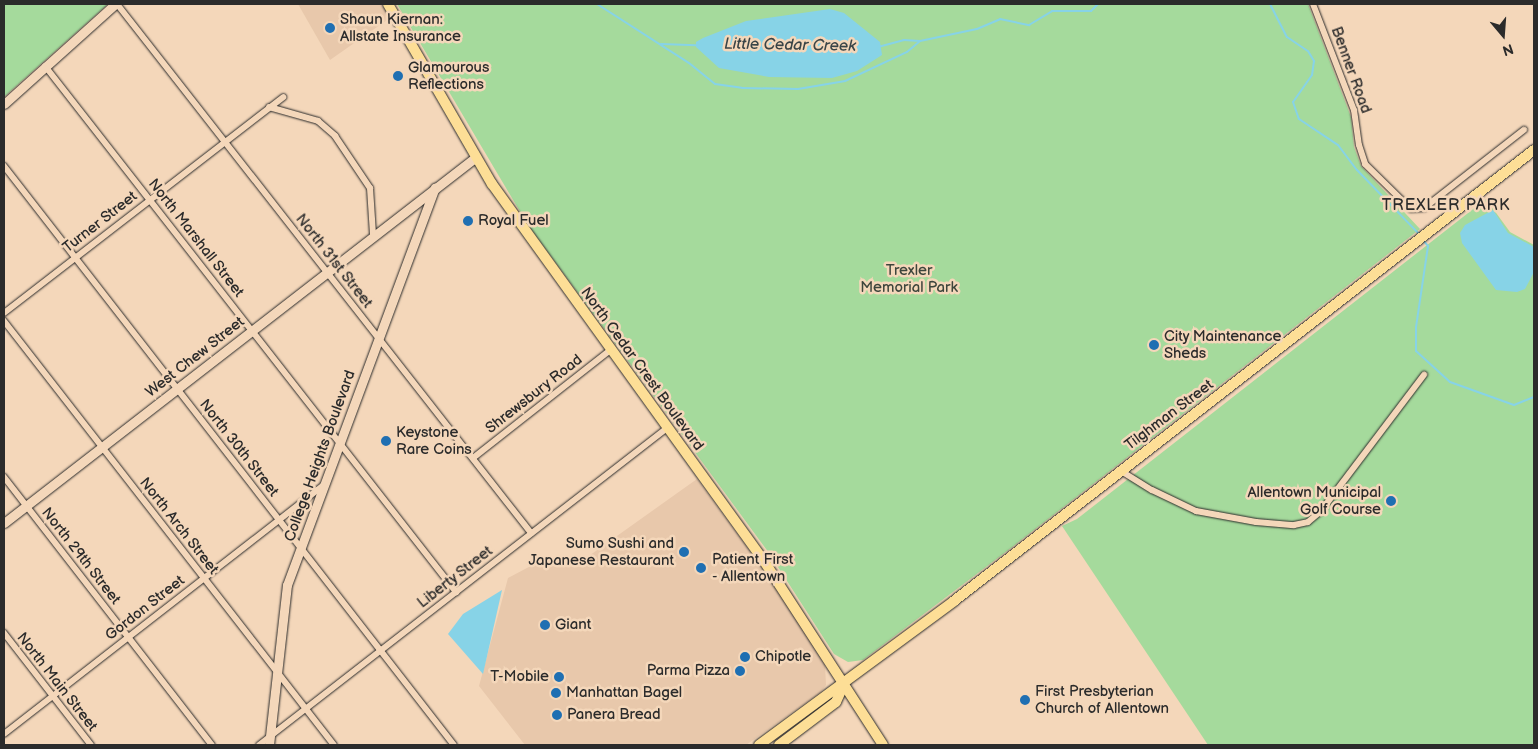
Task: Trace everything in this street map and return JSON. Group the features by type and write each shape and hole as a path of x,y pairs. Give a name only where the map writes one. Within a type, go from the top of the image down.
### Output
{"main road":[{"name":"North Cedar Crest Boulevard","path":"388,4 476,157 525,233 764,561 883,745"},
{"name":"Tilghman Street","path":"759,745 830,690 844,684 1408,251 1534,150"},
{"name":"Tilghman Street","path":"779,745 836,702 844,684"}],"street":[{"path":"4,104 116,4"},
{"name":"North 31st Street","path":"116,4 531,533"},
{"name":"Benner Road","path":"1313,4 1354,110 1359,145 1365,164 1410,209 1416,211 1448,191 1524,130"},
{"name":"North Marshall Street","path":"46,66 456,592"},
{"name":"Turner Street","path":"4,312 283,97"},
{"path":"269,107 318,121 335,136 370,188 373,235"},
{"name":"West Chew Street","path":"4,523 402,212 476,157"},
{"name":"North 30th Street","path":"4,166 454,745"},
{"name":"College Heights Boulevard","path":"270,741 287,585 436,186"},
{"path":"402,212 417,209 426,212"},
{"name":"North Arch Street","path":"4,321 334,745"},
{"name":"Shrewsbury Road","path":"473,458 610,350"},
{"path":"1121,471 1152,490 1196,511 1256,522 1308,522 1321,511 1424,375"},
{"name":"Liberty Street","path":"259,745 270,741 306,709 380,650 666,428"},
{"name":"North 29th Street","path":"4,477 212,745"},
{"name":"Gordon Street","path":"4,734 324,485"},
{"name":"North Main Street","path":"4,633 91,745"}],"shaded area":[{"path":"298,4 383,4 390,18 330,60"},
{"path":"697,479 782,595 825,665 826,685 821,692 746,745 525,745 479,686 508,578 544,559 579,563"}],"green space":[{"path":"4,4 108,4 4,97"},
{"name":"Trexler Memorial Park","path":"397,4 1308,4 1351,117 1354,147 1361,166 1420,229 1011,548 863,660 848,662 834,654 769,553 528,225"},
{"name":"Allentown Municipal Golf Course","path":"1486,199 1510,232 1534,245 1534,745 1208,745 1062,526 1077,519"}],"water":[{"path":"830,9 844,13 880,42 882,55 857,71 832,78 769,77 719,68 696,47 696,42 703,38 746,21"},
{"path":"1493,210 1508,233 1534,247 1534,272 1525,289 1517,292 1496,290 1462,243 1460,233 1465,225"},
{"path":"502,590 483,674 448,634 463,614"}],"waterway":[{"name":"Little Cedar Creek","path":"597,4 689,63 715,84 742,88 798,89 845,81 907,52 920,41 977,29 1000,19 1029,25 1052,11 1091,11 1098,4"},
{"name":"Little Cedar Creek","path":"1270,4 1287,37 1308,51 1314,61 1312,75 1293,102 1299,119 1338,145 1357,170 1419,234"},
{"name":"Little Cedar Creek","path":"878,47 904,40 920,41"},
{"name":"Little Cedar Creek","path":"661,44 696,45"},
{"name":"Little Cedar Creek","path":"1423,240 1428,246 1416,327 1416,351 1450,382 1514,405 1534,397"}],"place":[{"name":"Shaun Kiernan: Allstate Insurance","path":"330,28"},
{"name":"Glamourous Reflections","path":"398,76"},
{"name":"Royal Fuel","path":"468,221"},
{"name":"City Maintenance Sheds","path":"1154,345"},
{"name":"Keystone Rare Coins","path":"386,441"},
{"name":"Allentown Municipal Golf Course","path":"1391,501"},
{"name":"Sumo Sushi and Japanese Restaurant","path":"684,552"},
{"name":"Patient First - Allentown","path":"701,568"},
{"name":"Giant","path":"545,625"},
{"name":"Chipotle","path":"745,657"},
{"name":"Parma Pizza","path":"740,671"},
{"name":"T-Mobile","path":"559,677"},
{"name":"Manhattan Bagel","path":"556,693"},
{"name":"First Presbyterian Church of Allentown","path":"1025,700"},
{"name":"Panera Bread","path":"557,715"}],"district":[{"name":"TREXLER PARK","path":"1446,206"}]}
